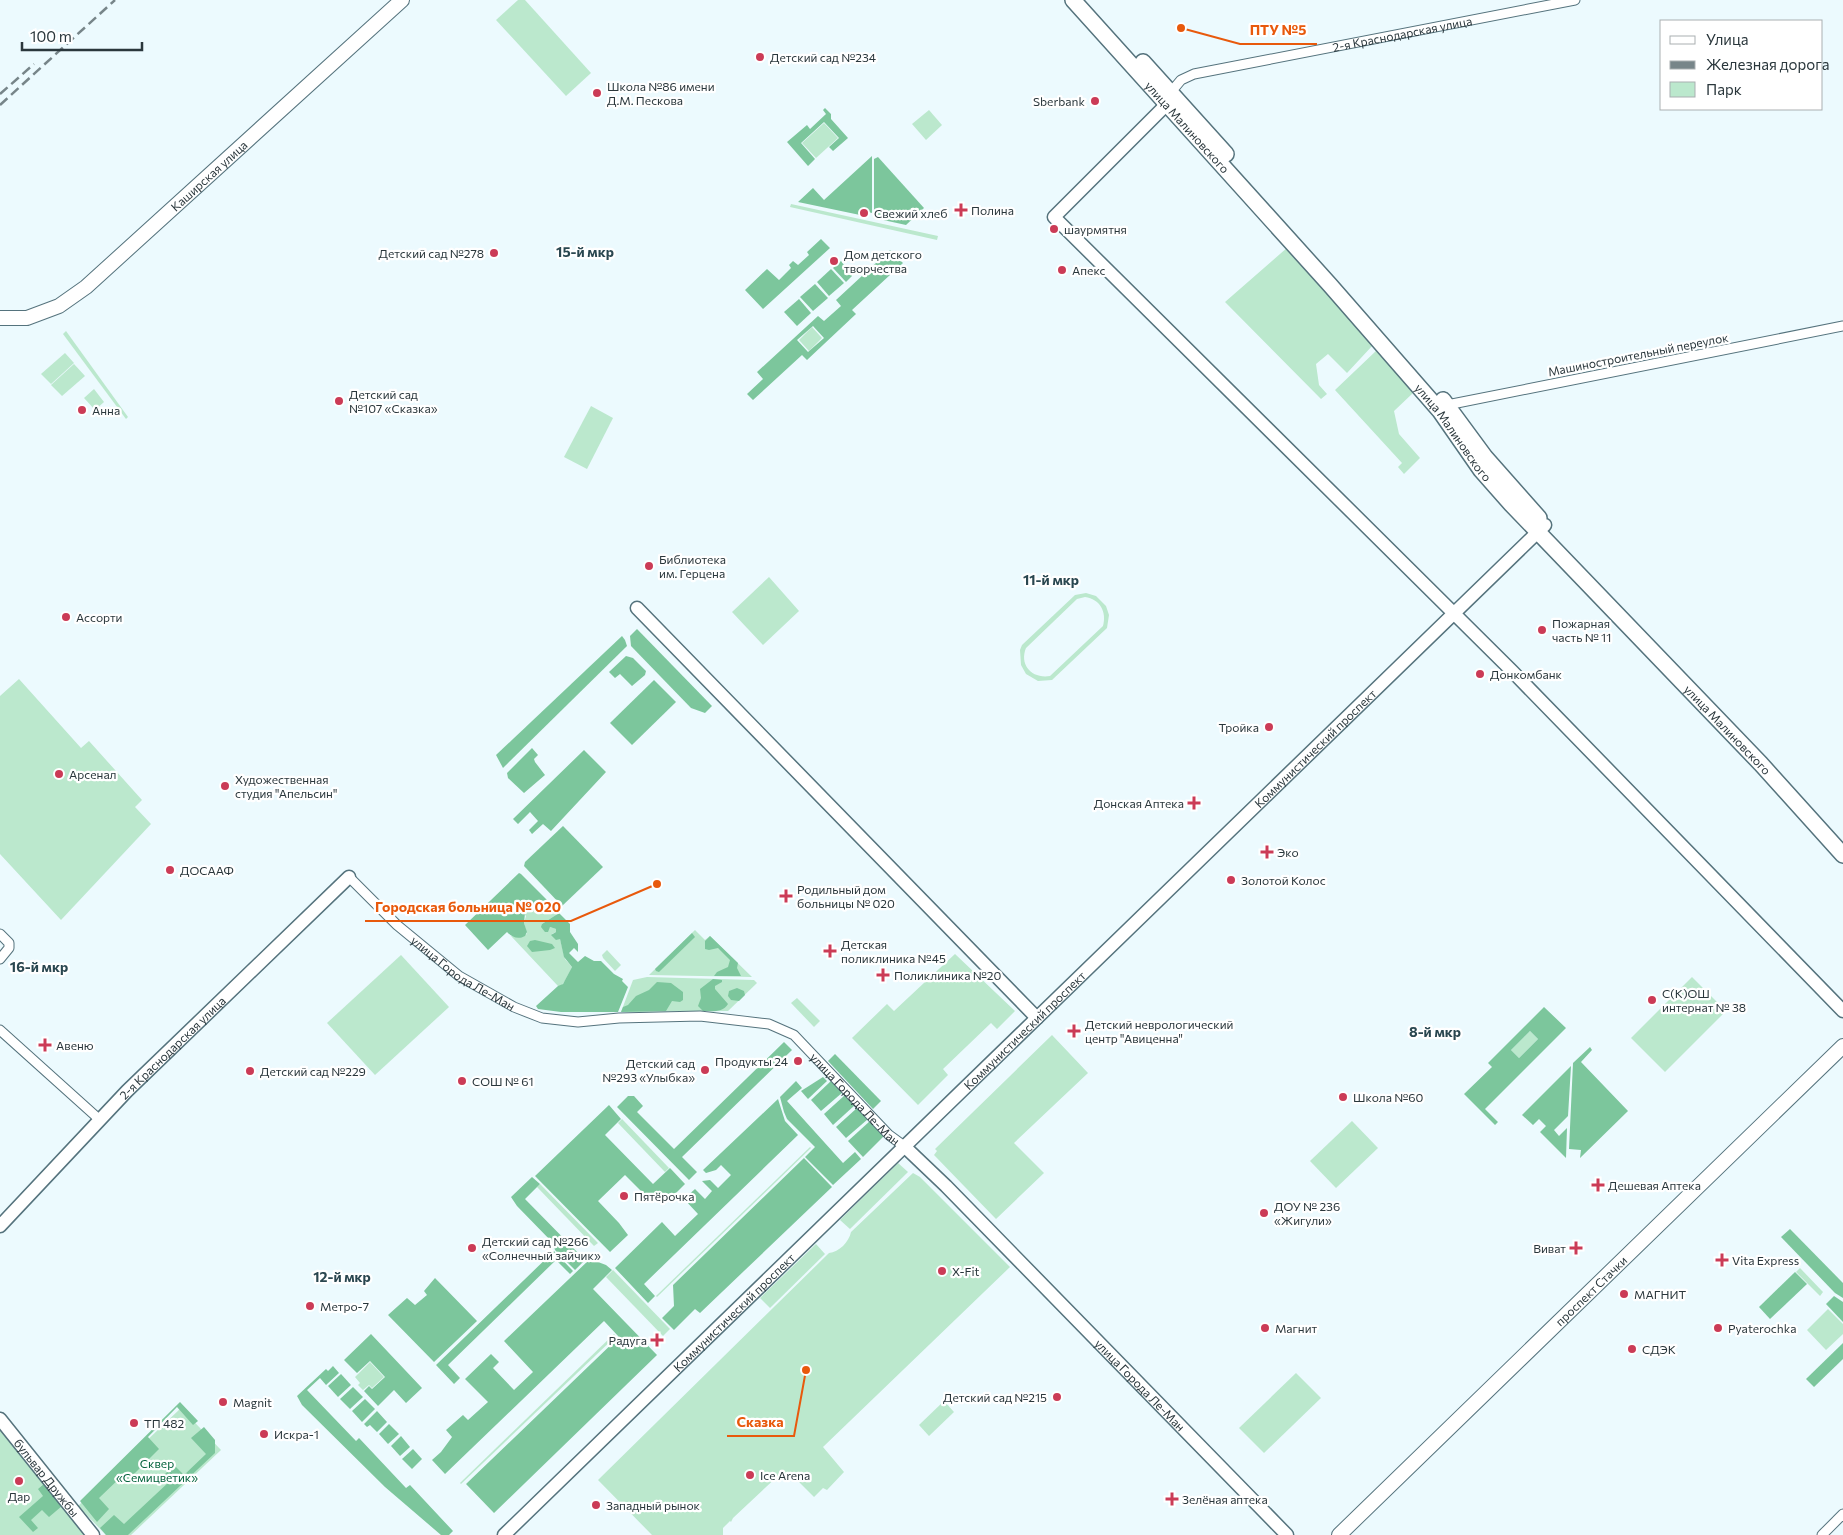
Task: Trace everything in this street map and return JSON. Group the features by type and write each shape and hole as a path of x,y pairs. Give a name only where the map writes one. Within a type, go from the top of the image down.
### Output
{"highway":[{"name":"улица Малиновского","path":"1073,0 1168,97"},
{"name":"улица Малиновского","path":"1086,0 1168,97 1444,408 1481,470 1511,504 1542,528 1843,838"},
{"name":"улица Малиновского","path":"1542,528 1762,764 1843,855"}],"main road":[{"name":"Каширская улица","path":"0,318 27,318 59,306 86,287 402,0"},
{"name":"проспект Стачки","path":"1339,1535 1843,1046"}],"street":[{"name":"2-я Краснодарская улица","path":"1453,614 1054,217 1162,109 1168,97 1181,80 1194,74 1575,0"},
{"name":"Машиностроительный переулок","path":"1444,408 1843,326"},
{"name":"Коммунистический проспект","path":"504,1535 1542,528"},
{"path":"636,608 1037,1018"},
{"path":"1453,614 1512,671 1843,1011"},
{"name":"2-я Краснодарская улица","path":"0,1226 134,1085 350,877"},
{"name":"улица Города Ле-Ман","path":"350,877 397,925 459,976 514,1007 542,1018 578,1022 619,1018 700,1016 768,1024 794,1035 889,1135 904,1146 946,1186 1287,1535"},
{"path":"0,934 9,943 9,948 0,959"},
{"path":"0,1030 100,1120"},
{"name":"бульвар Дружбы","path":"0,1419 93,1535"},
{"path":"1822,1535 1843,1514"}],"green space":[{"path":"518,0 525,0 591,73 566,96 496,20"},
{"path":"825,108 831,114 831,119 848,138 833,151 829,147 839,138 824,122 801,143 815,159 808,166 787,142 807,125 810,129 826,114 823,110"},
{"path":"929,110 942,125 926,140 912,124"},
{"path":"824,123 838,138 816,158 802,143"},
{"path":"872,156 872,213 861,210 860,215 798,202 813,188 824,200"},
{"path":"878,157 924,208 906,225 874,218 874,159"},
{"path":"791,204 938,236 937,240 790,207"},
{"path":"821,239 830,248 763,309 745,290 767,269 779,280 791,268 789,265 793,261 798,265 809,255 807,252"},
{"path":"1288,247 1373,345 1347,373 1328,354 1316,364 1319,385 1327,394 1321,399 1225,302"},
{"path":"890,250 903,263 852,310 856,314 807,360 802,355 753,400 747,394 763,379 757,372 818,316 824,321 841,306 836,300","holes":["813,326 824,338 808,352 797,340"]},
{"path":"841,261 852,276 846,282 833,268"},
{"path":"831,269 844,283 829,296 817,282"},
{"path":"815,284 828,298 813,311 800,297"},
{"path":"799,299 811,313 797,326 784,312"},
{"path":"812,327 822,338 809,351 799,340"},
{"path":"66,331 128,417 126,419 63,334"},
{"path":"1377,350 1413,393 1394,411 1399,434 1420,458 1404,474 1398,467 1402,463 1335,390"},
{"path":"65,353 74,363 51,384 41,374"},
{"path":"74,364 85,376 62,396 51,385"},
{"path":"94,389 104,402 95,410 84,398"},
{"path":"591,406 613,418 587,469 564,457"},
{"path":"769,577 799,611 763,645 732,612"},
{"path":"1086,593 1096,596 1106,606 1109,615 1107,628 1052,680 1038,681 1026,674 1021,665 1020,650 1022,645 1075,595","holes":["1090,598 1095,600 1103,611 1103,626 1050,676 1038,675 1029,670 1024,660 1026,648 1077,599"]},
{"path":"637,629 712,706 705,713 691,708 631,646 630,636"},
{"path":"622,636 627,646 503,768 496,755"},
{"path":"626,656 633,658 646,671 645,675 632,686 620,674 615,678 609,672"},
{"name":"Арсенал","path":"19,679 81,748 89,741 142,800 135,807 151,824 61,920 0,854 0,696"},
{"path":"654,680 676,702 632,745 610,723"},
{"path":"532,748 538,755 534,759 535,762 545,775 524,793 508,778 507,773"},
{"path":"584,750 606,772 551,831 543,824 532,834 529,830 538,821 530,812 518,824 513,819"},
{"path":"563,826 603,867 562,906 524,866 525,862"},
{"path":"519,873 552,905 552,909 546,911 537,904 520,906 520,910 525,913 524,923 527,932 525,936 515,937 507,932 488,950 465,925"},
{"path":"538,904 543,909 552,905 559,913 542,924 556,929 556,932 552,934 560,939 565,959 572,967 561,986 558,986 511,936 519,937 527,934 524,923 526,916 519,908 522,905"},
{"path":"559,913 570,924 570,932 578,944 578,952 574,948 569,953 578,962 585,956 594,961 601,961 614,974 623,979 622,981 628,987 618,1012 561,1012 538,1009 536,1006 558,986 563,984 572,967 564,957 560,939 556,940 551,935 556,932 556,929 550,927 548,932 545,932 541,927 542,924"},
{"path":"695,930 705,940 710,936 752,977 649,975"},
{"path":"692,933 695,937 659,972 656,971 655,969"},
{"path":"710,936 738,963 737,968 741,976 714,976 717,972 728,967 730,960 718,948 705,949 705,941"},
{"path":"535,940 552,944 555,948 532,952 527,946 530,941"},
{"path":"607,950 621,965 615,971 603,958 602,955"},
{"path":"955,954 1015,1011 997,1029 991,1023 943,1069 948,1075 918,1105 852,1038 887,1004 894,1011"},
{"path":"401,955 449,1007 375,1075 327,1023"},
{"path":"647,977 754,980 757,983 728,1011 621,1012 633,980"},
{"path":"1692,977 1726,1011 1665,1072 1631,1038"},
{"path":"713,979 722,980 722,982 715,986 715,989 728,1004 720,1010 703,1011 698,1006 701,998 700,989"},
{"path":"657,982 671,983 683,992 683,1000 680,1002 672,1001 666,1011 621,1012 623,1007 628,1005 636,996 649,990"},
{"path":"737,988 744,991 745,995 739,1001 731,1000 728,996 729,991"},
{"path":"797,998 820,1021 814,1027 791,1003"},
{"path":"1544,1007 1566,1028 1485,1109 1498,1122 1495,1125 1464,1094 1492,1067 1488,1063","holes":["1530,1031 1538,1039 1519,1058 1511,1050"]},
{"path":"1530,1031 1538,1039 1519,1058 1511,1050"},
{"path":"1052,1035 1088,1073 1014,1143 1044,1173 996,1219 934,1155 937,1151 935,1149"},
{"path":"784,1042 792,1050 682,1157 697,1172 689,1180 617,1107 628,1096 634,1096 643,1106 637,1112 674,1149"},
{"path":"1590,1047 1592,1050 1581,1062 1628,1111 1580,1158 1581,1150 1569,1149 1573,1063"},
{"path":"835,1054 881,1101 873,1109 828,1061"},
{"path":"1571,1066 1568,1116 1554,1130 1559,1136 1567,1128 1566,1158 1540,1132 1546,1126 1539,1119 1533,1125 1522,1115"},
{"path":"823,1077 827,1081 808,1099 801,1091"},
{"path":"832,1080 843,1092 821,1111 811,1100"},
{"path":"796,1081 802,1088 787,1101 843,1163 855,1152 861,1159 833,1185 805,1157 815,1147 787,1119 784,1112 780,1097"},
{"path":"845,1095 855,1105 833,1125 824,1114"},
{"path":"778,1099 785,1121 798,1135 644,1284 655,1296 648,1303 615,1268 662,1222 675,1236 698,1214 684,1199 695,1189 705,1199 712,1191 702,1181 710,1180 718,1188 731,1175 721,1165 716,1170 706,1173 703,1170"},
{"path":"609,1105 621,1119 605,1135 653,1184 670,1168 685,1184 667,1202 645,1195 625,1175 598,1201 628,1235 610,1252 535,1176"},
{"path":"857,1108 868,1119 846,1138 836,1127"},
{"path":"622,1119 669,1168 665,1172 618,1123"},
{"path":"870,1121 884,1136 863,1157 848,1141"},
{"path":"1352,1121 1378,1148 1336,1188 1310,1161"},
{"path":"810,1147 811,1148 656,1296"},
{"path":"804,1158 832,1187 700,1313 695,1309 674,1330 662,1318 674,1306 673,1285"},
{"path":"898,1163 908,1172 850,1229 840,1220"},
{"path":"913,1173 920,1177 1010,1267 823,1447 844,1472 827,1490 823,1488 814,1497 791,1474 780,1474 723,1528 723,1535 652,1535 598,1480 829,1253 843,1246 851,1232"},
{"path":"532,1177 540,1184 525,1199 583,1258 584,1261 575,1270 555,1250 553,1243 517,1206 511,1197"},
{"path":"540,1184 598,1243 594,1246 537,1187"},
{"path":"1790,1229 1843,1283 1843,1298 1835,1293 1781,1237"},
{"path":"816,1244 825,1254 770,1308 760,1298"},
{"path":"554,1251 573,1271 570,1274 556,1260 448,1365 460,1378 454,1384 436,1365"},
{"path":"590,1259 606,1265 612,1270 593,1289 657,1355 494,1513 466,1484 619,1337 604,1321 445,1474 432,1460 441,1452 452,1437 446,1430 463,1415 468,1420 488,1402 465,1379 491,1354 499,1362 493,1368 514,1390 533,1372 504,1341"},
{"path":"1800,1268 1823,1292 1820,1296 1796,1272"},
{"path":"613,1270 670,1329 663,1336 606,1277"},
{"path":"1795,1272 1807,1284 1770,1319 1759,1307"},
{"path":"435,1278 477,1321 434,1362 388,1315 407,1298 415,1305 427,1295 424,1291"},
{"path":"1834,1296 1843,1302 1843,1322 1826,1304"},
{"path":"1828,1309 1843,1324 1843,1334 1826,1350 1807,1330"},
{"path":"371,1334 422,1388 406,1403 394,1390 378,1406 364,1391 369,1386 372,1389 385,1377 370,1361 357,1373 344,1360"},
{"path":"614,1334 616,1336 460,1483"},
{"path":"1843,1343 1843,1359 1814,1387 1806,1379"},
{"path":"370,1362 384,1377 372,1388 369,1385 363,1390 358,1385 360,1383 355,1377"},
{"path":"333,1366 339,1373 326,1385 320,1378 307,1390 356,1441 359,1438 406,1488 410,1485 453,1531 449,1535 441,1535 385,1487 302,1405 297,1396 326,1369 328,1371"},
{"path":"1296,1373 1321,1398 1264,1453 1239,1428"},
{"path":"341,1374 351,1385 338,1397 328,1386"},
{"path":"353,1387 363,1397 350,1409 340,1399"},
{"path":"365,1399 375,1409 362,1422 352,1411"},
{"path":"944,1401 954,1412 929,1436 919,1425"},
{"path":"180,1402 198,1421 193,1425 177,1407 148,1437 159,1449 127,1481 122,1476 99,1498 109,1509 97,1522 80,1501"},
{"name":"Сквер «Семицветик»","path":"181,1408 221,1450 131,1535 106,1535 78,1506"},
{"path":"377,1411 387,1422 377,1432 370,1425 367,1427 364,1424"},
{"path":"389,1424 399,1434 388,1444 379,1434"},
{"path":"204,1427 215,1440 215,1453 128,1535 106,1535 100,1528 114,1515 124,1524 170,1481 164,1475 174,1465 184,1475 206,1454 191,1438"},
{"path":"0,1429 86,1535 0,1535"},
{"path":"401,1436 410,1447 400,1456 391,1446"},
{"path":"413,1449 422,1459 412,1469 402,1459"},
{"path":"44,1484 62,1506 49,1517 42,1510 31,1520 38,1528 33,1532 19,1517 43,1496 38,1489"}],"railway":[{"path":"0,105 115,0"},
{"path":"0,94 34,64"}],"place":[{"name":"ПТУ №5","path":"1181,28"},
{"name":"Детский сад №234","path":"760,57"},
{"name":"Школа №86 имени Д.М. Пескова","path":"597,93"},
{"name":"Sberbank","path":"1095,101"},
{"name":"Полина","path":"961,210"},
{"name":"Свежий хлеб","path":"864,213"},
{"name":"шаурмятня","path":"1054,229"},
{"name":"Детский сад №278","path":"494,253"},
{"name":"Дом детского творчества","path":"834,261"},
{"name":"Апекс","path":"1062,270"},
{"name":"Детский сад №107 «Сказка»","path":"339,401"},
{"name":"Анна","path":"82,410"},
{"name":"Библиотека им. Герцена","path":"649,566"},
{"name":"Ассорти","path":"66,617"},
{"name":"Пожарная часть № 11","path":"1542,630"},
{"name":"Донкомбанк","path":"1480,674"},
{"name":"Тройка","path":"1269,727"},
{"name":"Арсенал","path":"59,774"},
{"name":"Художественная студия \"Апельсин\"","path":"225,786"},
{"name":"Донская Аптека","path":"1194,803"},
{"name":"Эко","path":"1267,852"},
{"name":"ДОСААФ","path":"170,870"},
{"name":"Золотой Колос","path":"1231,880"},
{"name":"Городская больница № 020","path":"657,884"},
{"name":"Родильный дом больницы № 020","path":"786,896"},
{"name":"Детская поликлиника №45","path":"830,951"},
{"name":"Поликлиника №20","path":"883,975"},
{"name":"С(К)ОШ интернат № 38","path":"1652,1000"},
{"name":"Детский неврологический центр \"Авиценна\"","path":"1074,1031"},
{"name":"Авеню","path":"45,1045"},
{"name":"Продукты 24","path":"798,1061"},
{"name":"Детский сад №293 «Улыбка»","path":"705,1070"},
{"name":"Детский сад №229","path":"250,1071"},
{"name":"СОШ № 61","path":"462,1081"},
{"name":"Школа №60","path":"1343,1097"},
{"name":"Дешевая Аптека","path":"1598,1185"},
{"name":"Пятёрочка","path":"624,1196"},
{"name":"ДОУ № 236 «Жигули»","path":"1264,1213"},
{"name":"Детский сад №266 «Солнечный зайчик»","path":"472,1248"},
{"name":"Виват","path":"1576,1248"},
{"name":"Vita Express","path":"1722,1260"},
{"name":"X-Fit","path":"942,1271"},
{"name":"МАГНИТ","path":"1624,1294"},
{"name":"Метро-7","path":"310,1306"},
{"name":"Магнит","path":"1265,1328"},
{"name":"Pyaterochka","path":"1718,1328"},
{"name":"Радуга","path":"657,1340"},
{"name":"СДЭК","path":"1632,1349"},
{"name":"Сказка","path":"806,1370"},
{"name":"Детский сад №215","path":"1057,1397"},
{"name":"Magnit","path":"223,1402"},
{"name":"ТП 482","path":"134,1423"},
{"name":"Искра-1","path":"264,1434"},
{"name":"Ice Arena","path":"750,1475"},
{"name":"Дар","path":"19,1481"},
{"name":"Зелёная аптека","path":"1172,1499"},
{"name":"Западный рынок","path":"596,1505"}],"district":[{"name":"15-й мкр","path":"585,251"},
{"name":"11-й мкр","path":"1051,579"},
{"name":"16-й мкр","path":"39,966"},
{"name":"8-й мкр","path":"1435,1031"},
{"name":"12-й мкр","path":"342,1276"}]}
